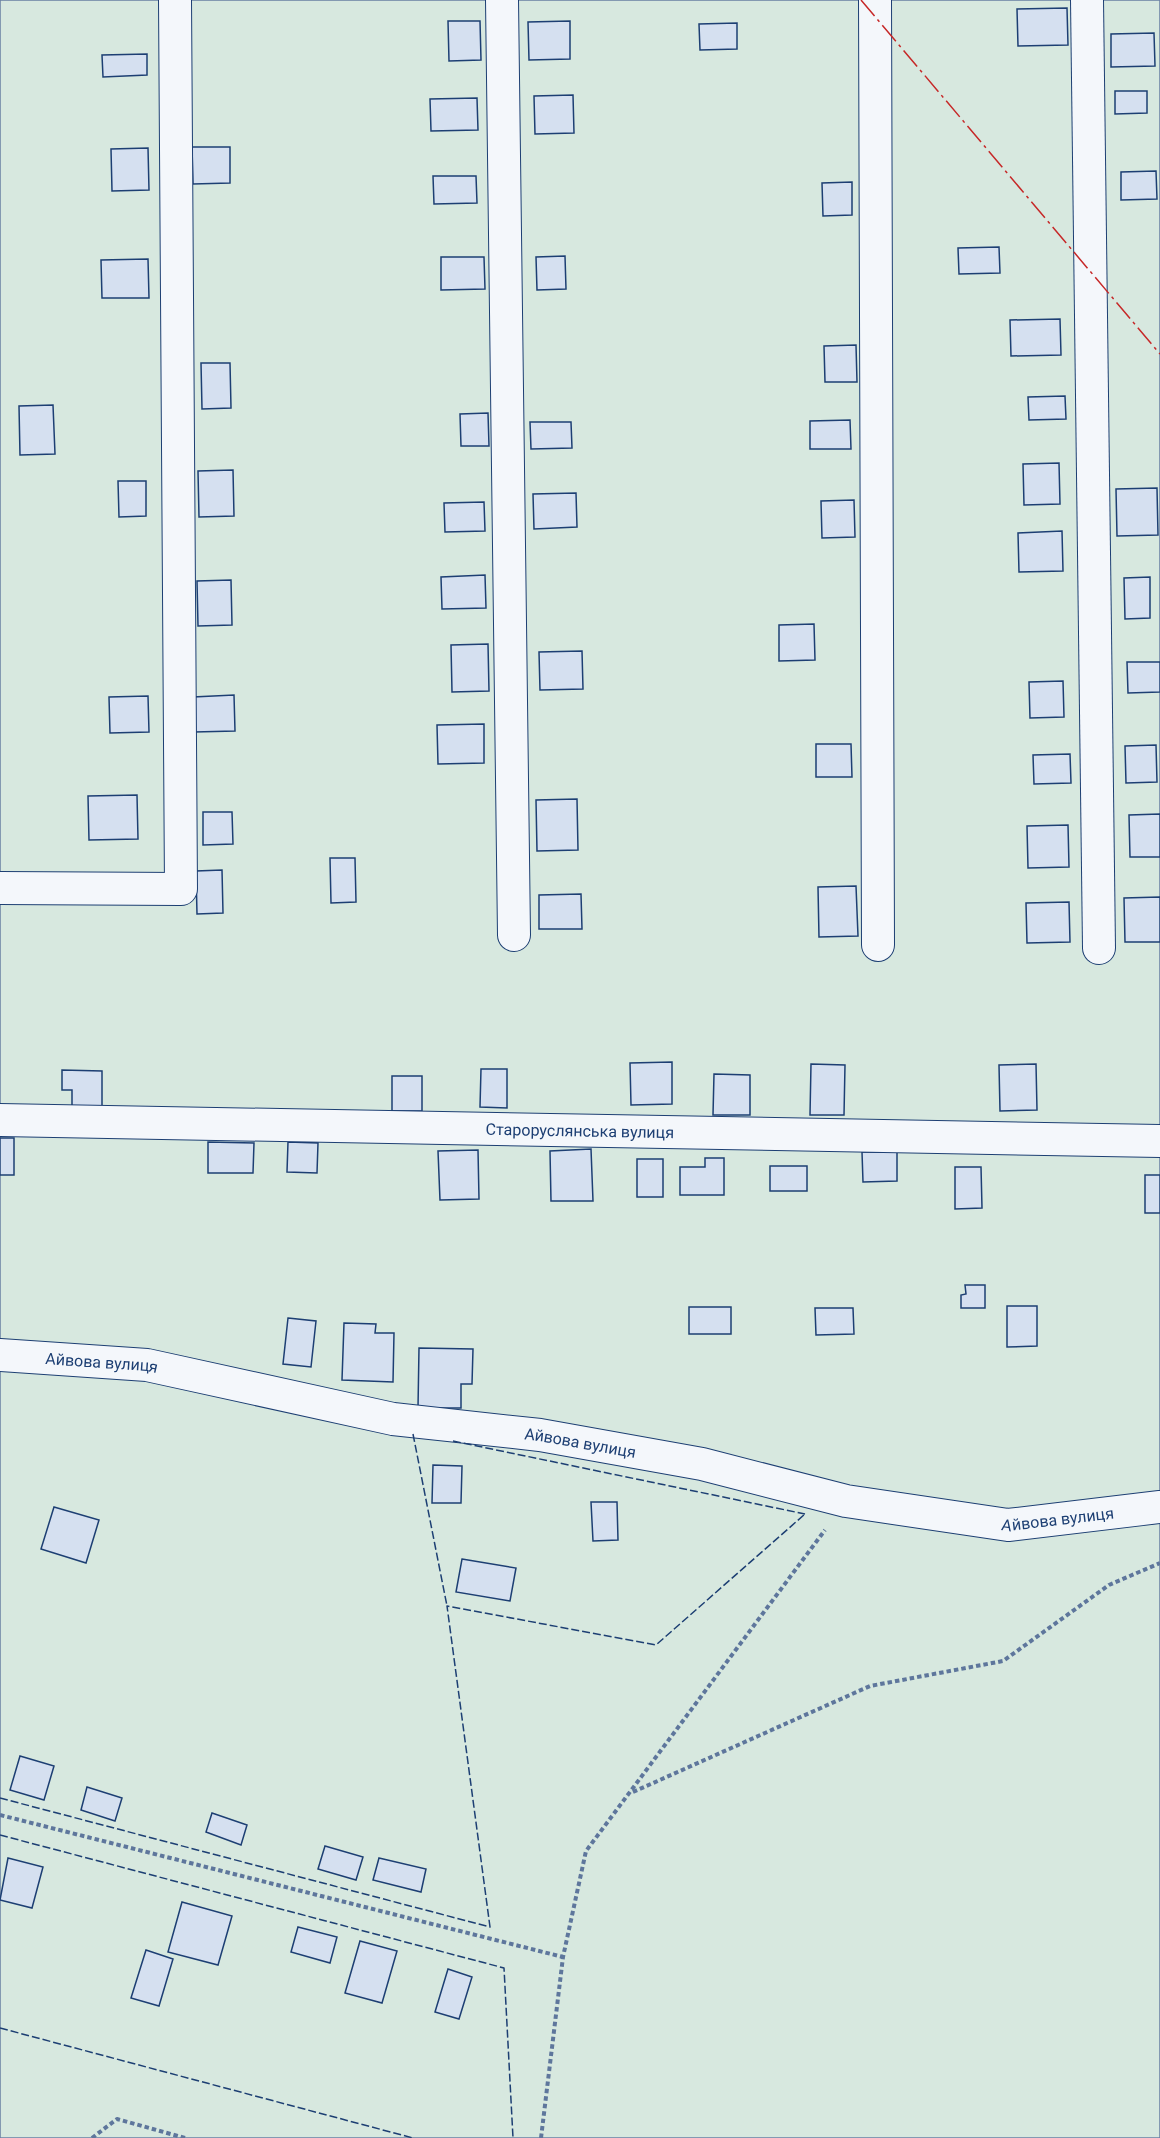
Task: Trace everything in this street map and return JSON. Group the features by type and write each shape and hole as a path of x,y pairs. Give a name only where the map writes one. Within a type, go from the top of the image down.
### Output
{"street":[{"path":"0,888 181,889 176,0"},
{"path":"502,0 514,935"},
{"path":"875,0 878,945"},
{"path":"1087,0 1099,948"},
{"name":"Староруслянська вулиця","path":"0,1120 1160,1141"},
{"name":"Айвова вулиця","path":"0,1355 147,1365 393,1419 540,1435 702,1464 846,1501 1008,1525 1160,1507"}],"path":[{"path":"541,2138 563,1958 586,1851 846,1501"},
{"path":"630,1793 870,1686 1003,1661 1108,1585 1160,1563"},
{"path":"0,1815 563,1958"},
{"path":"92,2138 117,2119 185,2138"}],"shaded area":[{"path":"0,0 1160,0 1160,2138 0,2138"}],"building":[{"path":"1067,8 1068,45 1018,46 1017,9"},
{"path":"448,21 480,21 481,60 449,61"},
{"path":"570,21 570,59 529,60 528,22"},
{"path":"737,23 737,49 700,50 699,24"},
{"path":"1154,33 1155,66 1111,67 1111,34"},
{"path":"147,54 147,75 103,77 102,55"},
{"path":"1115,91 1147,91 1147,113 1115,114"},
{"path":"573,95 574,133 535,134 534,96"},
{"path":"477,98 478,130 431,131 430,99"},
{"path":"192,147 230,147 230,183 193,184"},
{"path":"148,148 149,190 112,191 111,149"},
{"path":"1156,171 1157,199 1121,200 1121,172"},
{"path":"433,176 476,176 477,203 434,204"},
{"path":"852,182 852,215 823,216 822,183"},
{"path":"999,247 1000,273 959,274 958,248"},
{"path":"565,256 566,289 537,290 536,257"},
{"path":"441,257 484,257 485,289 441,290"},
{"path":"148,259 149,298 102,298 101,260"},
{"path":"1060,319 1061,355 1011,356 1010,320"},
{"path":"856,345 857,382 825,382 824,346"},
{"path":"201,363 230,363 231,408 202,409"},
{"path":"1065,396 1066,419 1029,420 1028,397"},
{"path":"53,405 55,454 20,455 19,406"},
{"path":"488,413 489,446 461,446 460,414"},
{"path":"850,420 851,449 810,449 810,421"},
{"path":"530,422 571,422 572,448 531,449"},
{"path":"1059,463 1060,504 1024,505 1023,464"},
{"path":"233,470 234,516 199,517 198,471"},
{"path":"118,481 146,481 146,516 119,517"},
{"path":"1157,488 1158,535 1117,536 1116,489"},
{"path":"576,493 577,527 534,529 533,494"},
{"path":"854,500 855,537 822,538 821,501"},
{"path":"484,502 485,531 445,532 444,503"},
{"path":"1062,531 1063,571 1019,572 1018,533"},
{"path":"485,575 486,608 442,609 441,577"},
{"path":"1150,577 1150,618 1125,619 1124,578"},
{"path":"231,580 232,625 198,626 197,581"},
{"path":"814,624 815,660 779,661 779,625"},
{"path":"488,644 489,691 452,692 451,645"},
{"path":"582,651 583,689 540,690 539,652"},
{"path":"1127,662 1160,662 1160,692 1128,693"},
{"path":"1063,681 1064,717 1030,718 1029,682"},
{"path":"234,695 235,731 194,732 193,697"},
{"path":"148,696 149,732 110,733 109,697"},
{"path":"484,724 484,763 438,764 437,725"},
{"path":"816,744 851,744 852,777 816,777"},
{"path":"1156,745 1157,782 1126,783 1125,746"},
{"path":"1070,754 1071,783 1034,784 1033,755"},
{"path":"137,795 138,839 89,840 88,796"},
{"path":"577,799 578,850 537,851 536,800"},
{"path":"203,812 232,812 233,844 203,845"},
{"path":"1160,814 1160,857 1130,857 1129,815"},
{"path":"1068,825 1069,867 1028,868 1027,826"},
{"path":"330,858 355,858 356,902 331,903"},
{"path":"222,870 223,913 197,914 196,871"},
{"path":"856,886 858,936 819,937 818,887"},
{"path":"581,894 582,929 539,929 539,895"},
{"path":"1160,897 1160,942 1125,942 1124,898"},
{"path":"1069,902 1070,942 1027,943 1026,903"},
{"path":"672,1062 672,1104 631,1105 630,1063"},
{"path":"811,1064 845,1065 844,1115 810,1115"},
{"path":"1036,1064 1037,1110 1000,1111 999,1065"},
{"path":"481,1069 507,1069 507,1108 480,1107"},
{"path":"62,1070 102,1071 102,1108 72,1108 72,1090 62,1090"},
{"path":"714,1074 750,1075 750,1115 713,1115"},
{"path":"392,1076 422,1076 422,1111 392,1111"},
{"path":"0,1138 14,1138 14,1175 0,1175"},
{"path":"208,1142 254,1143 253,1173 208,1173"},
{"path":"288,1142 318,1143 317,1173 287,1172"},
{"path":"591,1149 593,1201 551,1201 550,1151"},
{"path":"478,1150 479,1199 440,1200 438,1151"},
{"path":"862,1152 897,1152 897,1181 863,1182"},
{"path":"705,1158 724,1158 724,1195 680,1195 680,1167 705,1167"},
{"path":"637,1159 663,1159 663,1197 637,1197"},
{"path":"770,1166 807,1166 807,1191 770,1191"},
{"path":"955,1167 981,1167 982,1208 955,1209"},
{"path":"1145,1175 1160,1175 1160,1213 1145,1213"},
{"path":"965,1285 985,1285 985,1308 961,1308 961,1295 966,1294"},
{"path":"1007,1306 1037,1306 1037,1346 1007,1347"},
{"path":"689,1307 731,1307 731,1334 689,1334"},
{"path":"815,1308 853,1308 854,1334 816,1335"},
{"path":"288,1318 316,1321 311,1367 283,1364"},
{"path":"344,1323 376,1324 375,1333 394,1333 393,1382 342,1380"},
{"path":"419,1348 473,1349 472,1384 461,1384 461,1408 418,1408"},
{"path":"433,1465 462,1466 461,1503 432,1503"},
{"path":"591,1502 617,1502 618,1540 593,1541"},
{"path":"54,1507 99,1520 86,1563 41,1549"},
{"path":"462,1559 516,1568 510,1601 456,1592"},
{"path":"20,1756 54,1766 44,1800 10,1790"},
{"path":"87,1787 122,1798 115,1821 81,1810"},
{"path":"212,1813 247,1825 241,1845 206,1832"},
{"path":"325,1846 363,1857 356,1880 318,1869"},
{"path":"8,1858 43,1867 32,1908 0,1900"},
{"path":"379,1858 426,1869 421,1892 373,1880"},
{"path":"182,1902 232,1916 218,1965 168,1952"},
{"path":"298,1927 337,1937 330,1963 291,1952"},
{"path":"360,1941 397,1951 382,2003 345,1993"},
{"path":"146,1950 173,1959 159,2006 131,1998"},
{"path":"448,1969 472,1977 459,2019 435,2012"}],"fence":[{"path":"413,1434 447,1606"},
{"path":"453,1441 805,1514"},
{"path":"0,1798 490,1927 447,1606 656,1645 805,1514"},
{"path":"0,1835 504,1968 513,2138"},
{"path":"0,2028 413,2138"}],"power":[{"path":"861,0 1160,354"}]}
